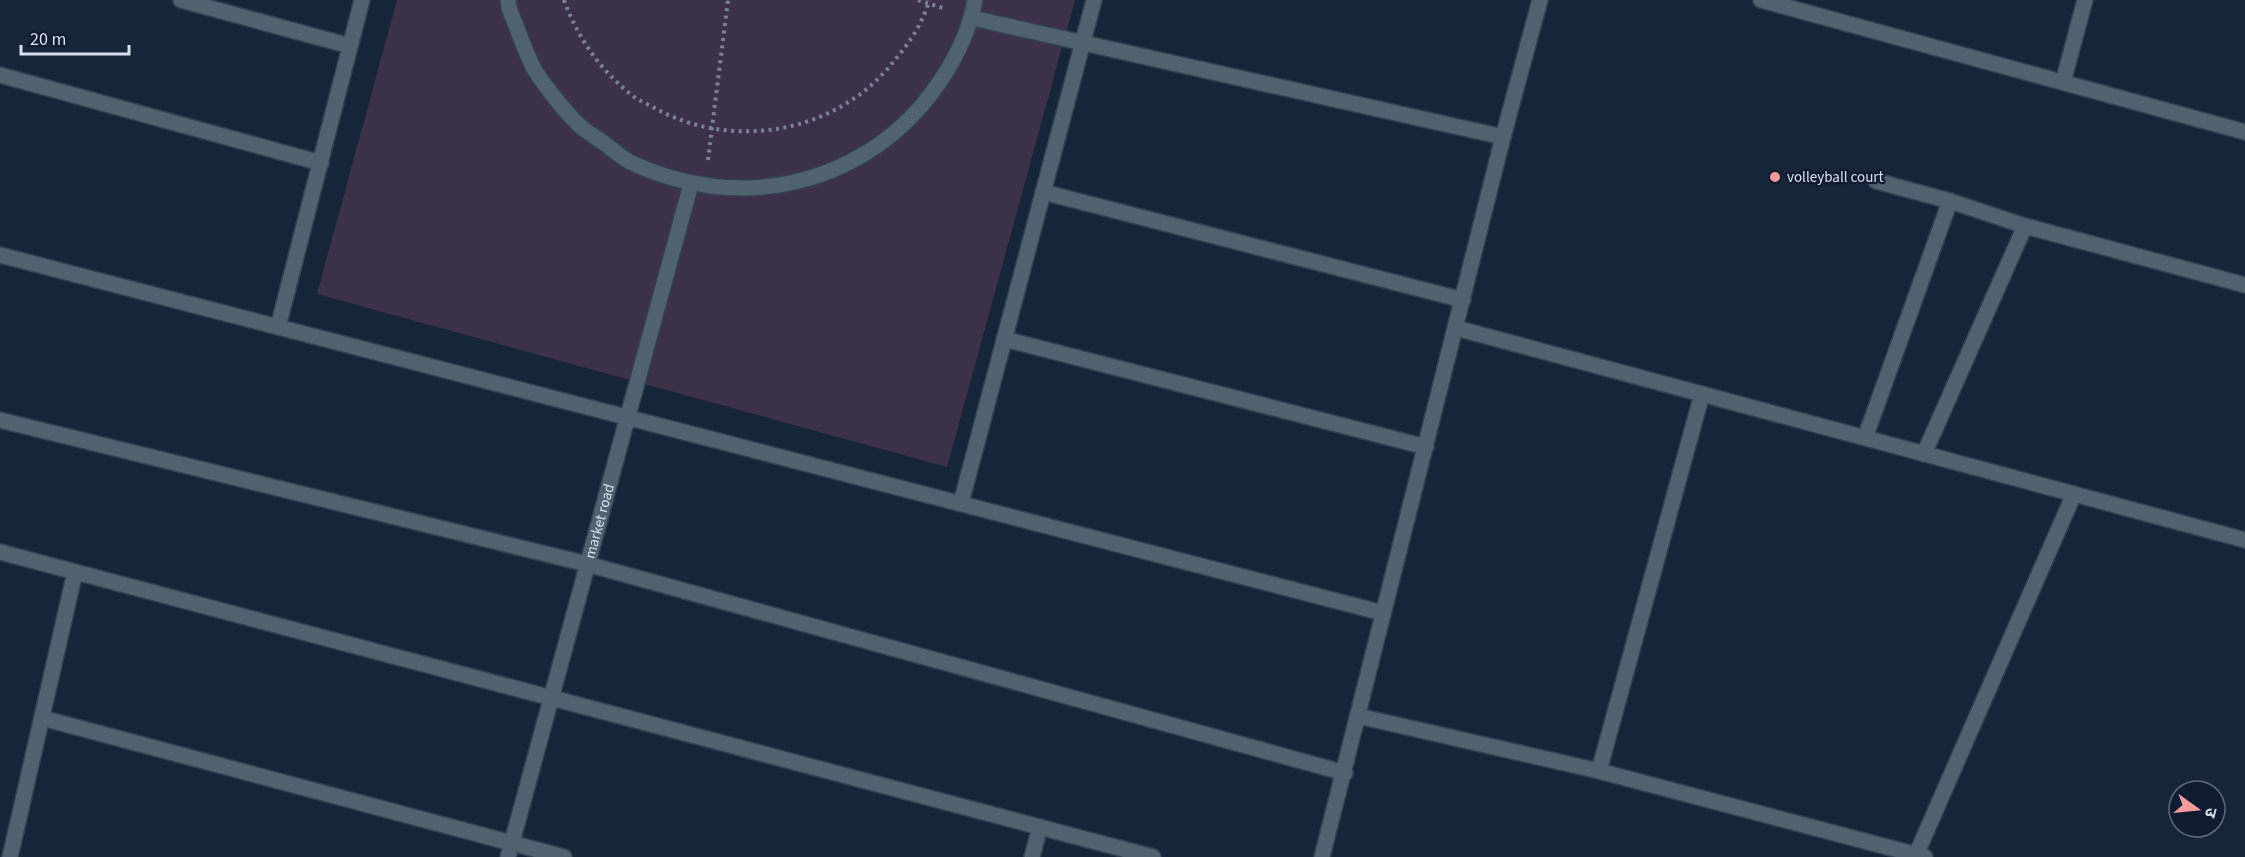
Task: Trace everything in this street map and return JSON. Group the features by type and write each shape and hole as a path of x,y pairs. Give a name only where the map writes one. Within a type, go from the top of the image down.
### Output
{"street":[{"path":"182,0 350,46"},
{"path":"278,327 363,0"},
{"path":"508,0 509,8 534,70 575,122 628,161 698,185 762,189 818,177 870,152 914,116 948,71 972,18 975,0"},
{"path":"961,503 1094,0"},
{"path":"1322,857 1539,0"},
{"path":"1761,0 1808,6 2063,82 2245,132"},
{"path":"2063,82 2085,0"},
{"path":"972,18 1503,137"},
{"path":"0,75 321,163"},
{"path":"1876,181 1950,201 2025,226 2245,285"},
{"name":"market road","path":"510,850 627,418 698,185"},
{"path":"1044,192 1463,300"},
{"path":"1866,438 1950,201"},
{"path":"1924,454 2025,226"},
{"path":"0,255 1383,613"},
{"path":"1456,328 2245,540"},
{"path":"1004,339 1426,447"},
{"path":"1599,771 1702,394"},
{"path":"0,420 587,564 1344,773"},
{"path":"1358,716 1599,771 1921,856 2074,494"},
{"path":"0,552 1153,857"},
{"path":"10,857 75,572"},
{"path":"42,718 510,850 564,857"},
{"path":"1032,857 1040,827"}],"path":[{"path":"564,0 572,24 597,62 629,93 669,116 712,129 757,132 801,124 843,106 879,79 908,45 929,2 918,0"},
{"path":"698,185 712,129 728,0"}],"shaded area":[{"path":"397,0 1075,0 947,467 317,294"}],"place":[{"name":"volleyball court","path":"1775,177"}]}
